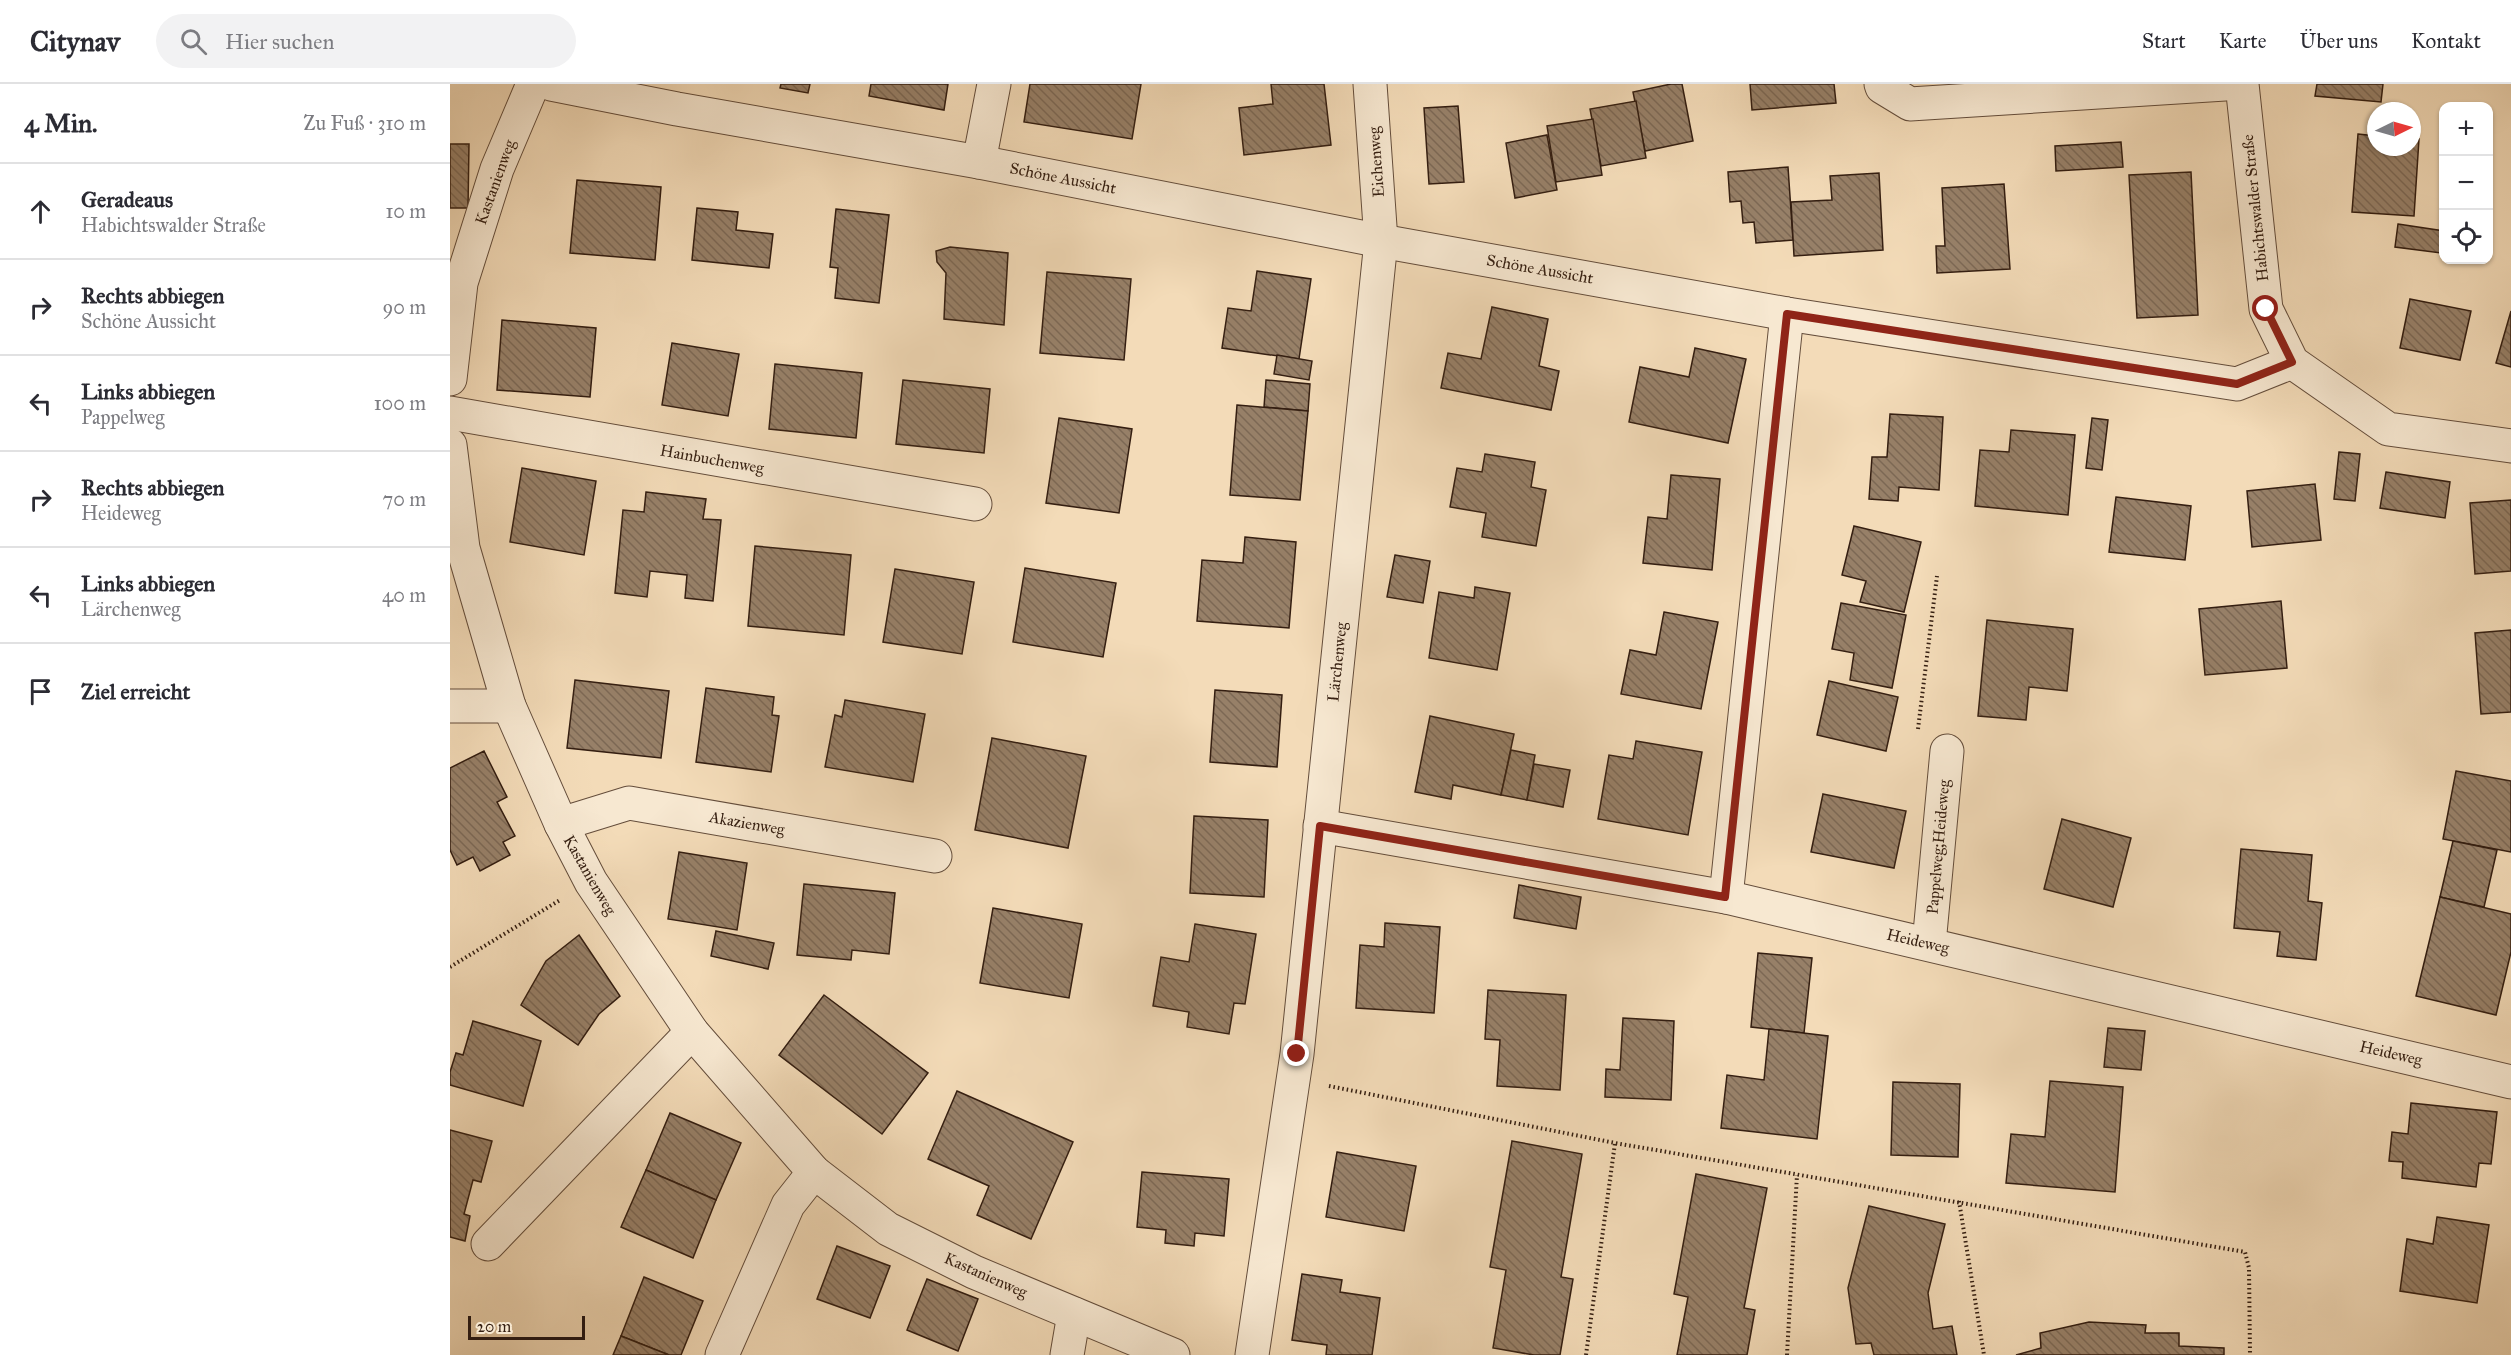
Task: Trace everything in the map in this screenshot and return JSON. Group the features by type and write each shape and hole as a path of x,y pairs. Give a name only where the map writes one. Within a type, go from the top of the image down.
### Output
{"street":[{"name":"Kastanienweg","path":"450,379 455,282 497,169 533,84"},
{"name":"Schöne Aussicht","path":"551,84 681,97 979,162 1381,241 1787,314 2237,384 2292,362"},
{"path":"979,162 994,84"},
{"name":"Eichenweg","path":"1370,84 1381,241"},
{"path":"1881,84 1882,87 1910,104 2225,84"},
{"name":"Habichtswalder Straße","path":"2242,84 2266,309 2292,362"},
{"name":"Lärchenweg","path":"1291,1083 1297,1054 1381,241"},
{"path":"1725,897 1787,314"},
{"path":"2292,362 2388,429 2511,446"},
{"name":"Hainbuchenweg","path":"450,413 975,504"},
{"name":"Kastanienweg","path":"450,445 463,548 508,706 561,824 591,882 692,1032 814,1172 888,1229 974,1272 1173,1355"},
{"path":"450,706 508,706"},
{"name":"Pappelweg;Heideweg","path":"1929,944 1947,751"},
{"name":"Akazienweg","path":"561,824 629,803 936,856"},
{"name":"Heideweg","path":"1320,826 1725,897 2511,1082"},
{"path":"488,1244 692,1032"},
{"path":"1252,1355 1291,1083"},
{"path":"722,1355 788,1205 814,1172"},
{"path":"1067,1355 1074,1314"}],"path":[{"path":"1937,576 1918,730 1923,746 1947,751"},
{"path":"450,967 591,882"},
{"path":"1291,1083 1302,1081 1615,1143 2245,1252 2249,1268 2250,1355"},
{"path":"1586,1355 1615,1143"},
{"path":"1787,1355 1797,1175"},
{"path":"1959,1201 1984,1355"}],"building":[{"path":"781,84 810,84 808,93 780,88"},
{"path":"871,84 948,84 944,110 869,96"},
{"path":"1030,84 1141,84 1132,139 1024,122"},
{"path":"1271,84 1324,84 1331,145 1244,155 1239,108 1273,104"},
{"path":"1682,84 1693,141 1645,151 1633,92"},
{"path":"1750,84 1834,84 1836,103 1752,110"},
{"path":"2317,84 2383,84 2381,102 2315,96"},
{"path":"1636,101 1646,158 1601,166 1590,109"},
{"path":"1458,106 1464,182 1429,184 1424,108"},
{"path":"1593,119 1602,175 1556,182 1547,126"},
{"path":"2358,134 2367,135 2367,156 2418,156 2414,216 2352,212"},
{"path":"1547,135 1557,190 1515,198 1506,143"},
{"path":"2121,142 2123,167 2056,171 2055,146"},
{"path":"450,144 469,144 468,208 450,208"},
{"path":"1788,167 1793,240 1756,243 1754,222 1743,223 1741,201 1730,202 1728,172"},
{"path":"2191,172 2198,315 2137,318 2129,175"},
{"path":"1879,173 1883,250 1794,256 1791,202 1832,200 1830,176"},
{"path":"577,180 661,187 655,260 570,253"},
{"path":"2004,184 2010,269 1937,273 1936,246 1945,246 1942,188"},
{"path":"697,208 738,212 736,230 773,234 769,268 692,260"},
{"path":"836,209 889,215 879,303 835,298 838,268 830,267"},
{"path":"2398,224 2439,230 2439,253 2395,247"},
{"path":"950,247 1008,253 1004,325 944,319 946,273 937,262 936,251"},
{"path":"1257,271 1311,279 1299,359 1222,348 1228,308 1251,311"},
{"path":"1047,272 1131,279 1124,360 1040,353"},
{"path":"2410,299 2471,311 2460,360 2400,348"},
{"path":"1492,307 1548,319 1539,366 1559,371 1551,410 1441,388 1448,353 1481,359"},
{"path":"2511,311 2511,367 2496,363"},
{"path":"502,320 596,328 590,397 497,390"},
{"path":"672,343 739,354 728,416 662,405"},
{"path":"1695,348 1746,359 1728,443 1629,422 1640,367 1689,377"},
{"path":"1277,355 1312,361 1309,380 1274,374"},
{"path":"775,364 862,373 856,438 769,429"},
{"path":"903,380 990,389 984,453 896,444"},
{"path":"1266,380 1310,384 1308,411 1264,407"},
{"path":"1237,405 1308,411 1300,500 1230,495"},
{"path":"1890,414 1943,417 1939,490 1899,487 1898,501 1869,499 1872,457 1887,457"},
{"path":"1059,418 1132,429 1119,513 1046,503"},
{"path":"2092,418 2108,420 2102,470 2086,468"},
{"path":"2011,430 2075,435 2068,515 1975,506 1980,450 2009,452"},
{"path":"2339,452 2360,454 2355,501 2334,499"},
{"path":"1485,454 1535,462 1531,487 1546,490 1536,546 1482,537 1486,513 1450,507 1457,468 1482,472"},
{"path":"522,468 596,481 584,555 510,542"},
{"path":"2386,472 2450,482 2445,518 2380,508"},
{"path":"1671,475 1720,479 1712,570 1643,563 1648,517 1667,519"},
{"path":"2315,484 2321,540 2252,547 2247,491"},
{"path":"646,492 706,499 703,519 721,520 713,601 685,598 687,575 650,571 647,597 615,593 623,510 644,512"},
{"path":"2116,497 2191,506 2185,560 2109,552"},
{"path":"2511,500 2511,571 2475,574 2470,503"},
{"path":"1854,526 1921,542 1904,612 1860,602 1866,581 1842,575"},
{"path":"1245,537 1296,542 1289,628 1197,621 1202,560 1243,563"},
{"path":"755,546 851,555 844,635 748,626"},
{"path":"1395,555 1430,561 1423,603 1387,597"},
{"path":"1025,568 1116,583 1103,657 1013,642"},
{"path":"895,569 974,582 962,654 883,642"},
{"path":"1475,587 1510,593 1497,670 1429,658 1439,592 1474,598"},
{"path":"2281,601 2287,668 2205,675 2199,609"},
{"path":"1841,603 1906,615 1892,688 1850,680 1854,653 1832,649"},
{"path":"1664,612 1718,622 1701,709 1621,694 1630,650 1656,655"},
{"path":"1987,620 2073,629 2067,691 2029,687 2026,720 1978,716"},
{"path":"2511,630 2511,712 2481,714 2475,633"},
{"path":"575,680 669,691 661,758 567,748"},
{"path":"1829,681 1898,697 1886,751 1817,735"},
{"path":"706,688 774,697 772,715 779,716 771,772 696,762"},
{"path":"1215,690 1282,695 1277,767 1210,762"},
{"path":"845,700 925,714 913,782 825,767 835,715 842,717"},
{"path":"1430,716 1514,734 1501,795 1453,785 1451,799 1415,792"},
{"path":"992,738 1086,756 1068,848 975,830"},
{"path":"1636,741 1702,752 1688,835 1598,819 1609,755 1633,759"},
{"path":"1511,750 1535,755 1527,800 1501,795"},
{"path":"484,751 507,797 497,802 515,836 503,842 510,855 480,871 473,857 457,865 450,850 450,768"},
{"path":"1534,764 1570,770 1563,807 1527,800"},
{"path":"2456,771 2511,781 2511,852 2443,839"},
{"path":"1823,794 1906,811 1894,868 1811,852"},
{"path":"1194,816 1268,820 1264,897 1190,893"},
{"path":"2062,819 2131,838 2113,907 2044,889"},
{"path":"2453,841 2497,850 2484,907 2440,897"},
{"path":"2241,849 2312,855 2308,901 2322,903 2316,960 2277,956 2280,932 2234,928"},
{"path":"679,852 747,863 737,930 668,919"},
{"path":"804,884 895,893 889,954 852,950 851,960 797,955"},
{"path":"1519,885 1581,897 1576,929 1514,918"},
{"path":"2440,897 2511,914 2511,952 2496,1015 2416,996"},
{"path":"993,908 1082,924 1069,998 980,983"},
{"path":"1385,923 1440,927 1434,1013 1356,1008 1360,945 1384,947"},
{"path":"1195,924 1256,934 1245,1004 1234,1003 1229,1034 1187,1027 1189,1012 1153,1006 1161,957 1189,962"},
{"path":"716,931 774,943 768,969 711,956"},
{"path":"579,935 620,996 599,1014 578,1045 521,1005 546,961"},
{"path":"1758,953 1812,958 1804,1033 1751,1027"},
{"path":"1488,990 1566,995 1560,1090 1497,1086 1500,1040 1485,1039"},
{"path":"824,995 928,1073 882,1134 779,1055"},
{"path":"1623,1018 1674,1021 1671,1100 1605,1097 1606,1069 1620,1070"},
{"path":"473,1021 541,1041 523,1106 450,1085 450,1072 456,1053 463,1055"},
{"path":"2108,1028 2145,1031 2141,1070 2104,1067"},
{"path":"1769,1029 1828,1036 1817,1139 1721,1128 1727,1075 1764,1080"},
{"path":"2050,1081 2123,1087 2115,1192 2006,1183 2011,1134 2045,1137"},
{"path":"1893,1082 1960,1084 1958,1157 1891,1155"},
{"path":"957,1091 1073,1142 1031,1239 977,1215 989,1186 928,1159"},
{"path":"2411,1103 2497,1112 2491,1164 2479,1163 2476,1187 2402,1178 2403,1162 2389,1161 2392,1132 2408,1134"},
{"path":"670,1113 741,1143 716,1200 646,1170"},
{"path":"450,1130 492,1141 481,1182 473,1180 464,1214 470,1216 465,1241 450,1237"},
{"path":"1512,1141 1582,1154 1561,1277 1573,1279 1560,1355 1534,1355 1493,1348 1506,1270 1490,1267"},
{"path":"1337,1152 1416,1166 1404,1231 1326,1217"},
{"path":"646,1170 716,1200 693,1258 621,1227"},
{"path":"1142,1172 1229,1179 1224,1236 1195,1233 1194,1246 1165,1243 1166,1230 1137,1227"},
{"path":"1696,1174 1767,1188 1744,1308 1755,1310 1747,1355 1677,1355 1688,1297 1674,1294"},
{"path":"1869,1206 1945,1224 1928,1293 1933,1329 1952,1326 1957,1355 1874,1355 1871,1343 1856,1344 1848,1288"},
{"path":"2437,1217 2489,1225 2477,1303 2400,1291 2407,1239 2433,1244"},
{"path":"837,1246 890,1266 870,1318 817,1299"},
{"path":"1302,1274 1342,1280 1340,1292 1380,1298 1372,1355 1326,1355 1327,1345 1292,1340"},
{"path":"644,1277 703,1301 681,1355 669,1355 621,1336"},
{"path":"927,1279 978,1299 958,1351 907,1330"},
{"path":"2089,1322 2146,1325 2145,1333 2179,1333 2179,1346 2224,1348 2224,1355 2016,1355 2041,1348 2040,1333"},
{"path":"621,1336 669,1355 613,1355"}],"route":[{"path":"1297,1054 1320,826 1725,897 1787,314 2237,384 2292,362 2266,309"}]}
